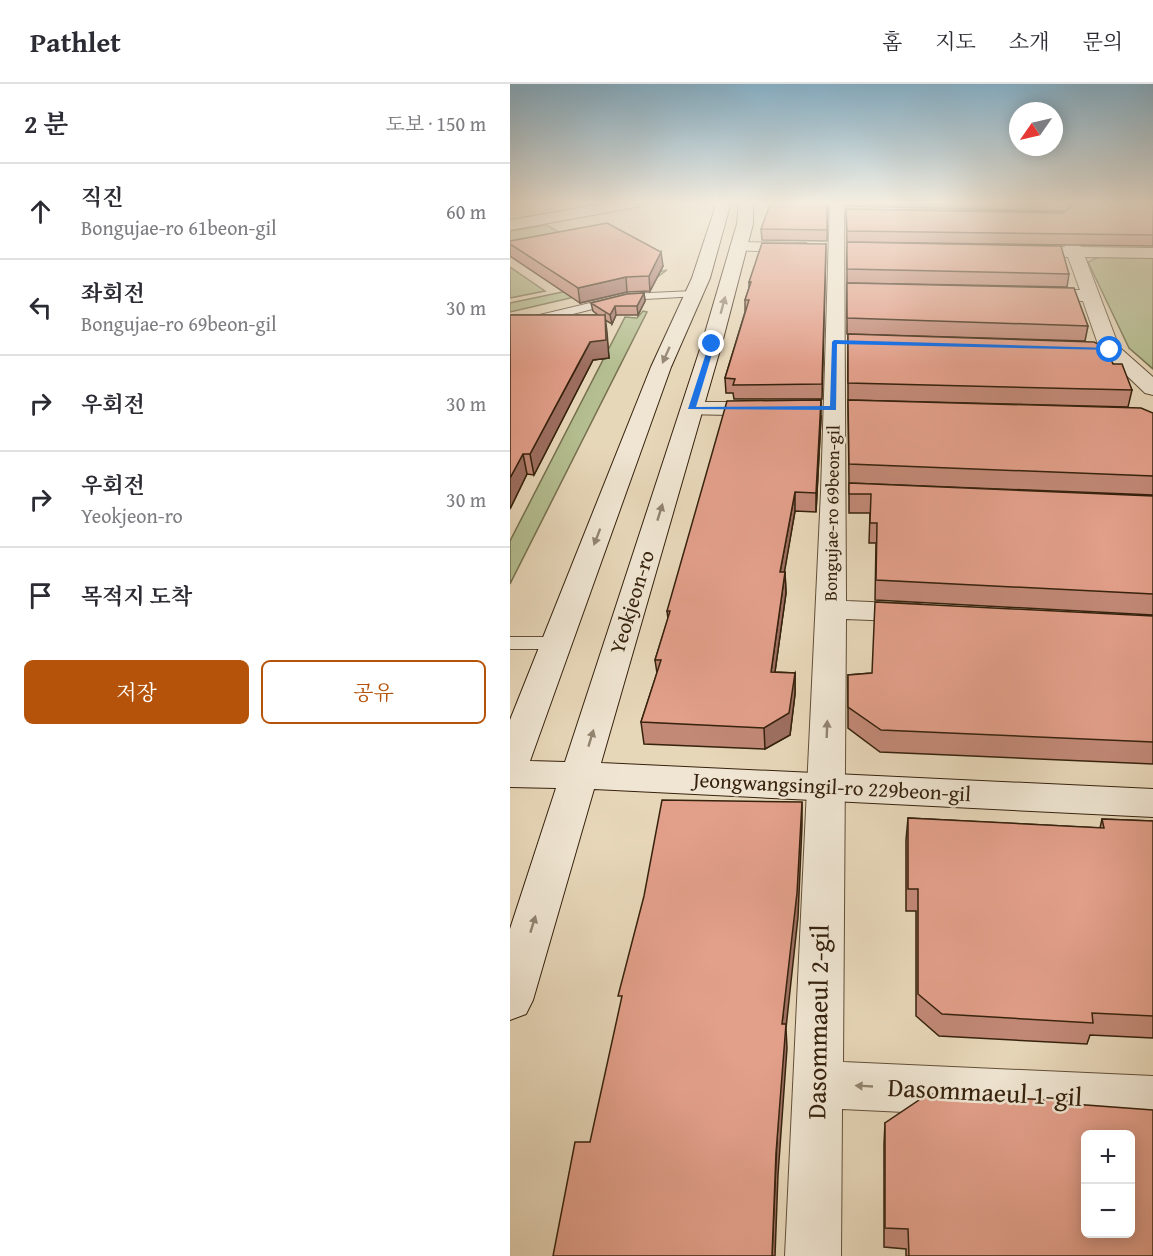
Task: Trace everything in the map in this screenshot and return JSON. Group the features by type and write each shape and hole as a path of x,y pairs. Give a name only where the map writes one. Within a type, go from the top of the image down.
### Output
{"street":[{"path":"510,766 661,367 694,294 706,257"},
{"name":"Yeokjeon-ro","path":"510,1000 692,409 735,257"},
{"name":"Bongujae-ro 69beon-gil","path":"825,787 831,609 846,493 833,409 846,342 847,290 844,257"},
{"path":"1077,257 1110,350 1153,388"},
{"path":"1010,294 1091,296"},
{"path":"1086,349 1110,350"},
{"path":"692,409 786,409"},
{"path":"831,609 950,615"},
{"name":"Jeongwangsingil-ro 229beon-gil","path":"510,774 579,775 1153,803"},
{"name":"Dasommaeul 2-gil","path":"813,1256 825,787"},
{"name":"Dasommaeul 1-gil","path":"817,1084 1153,1100"}],"lane":[{"path":"510,326 628,297 694,294"},
{"path":"510,643 556,643"}],"green space":[{"path":"1099,257 1153,258 1153,369 1129,348 1088,262"},
{"path":"510,267 545,291 510,298"},
{"path":"667,270 656,278 510,312 510,303"},
{"path":"643,311 647,312 510,584 510,541 625,317 637,318"}],"building":[{"path":"530,257 659,257 649,276 626,277 578,288"},
{"path":"757,257 826,257 822,384 733,385 735,379 725,378 749,300 745,300 751,282 749,282"},
{"path":"847,257 1064,257 1069,274 847,269"},
{"path":"847,283 1074,288 1088,326 847,318"},
{"path":"644,293 637,306 615,306 610,315 591,303 627,294"},
{"path":"510,315 605,315 606,340 590,342 530,454 523,454 510,478"},
{"path":"848,334 1094,342 1106,348 1113,364 1122,364 1132,390 848,383"},
{"path":"821,400 816,493 795,492 780,572 785,572 771,672 795,673 789,713 764,728 641,722 661,660 655,660 670,611 667,611 727,401"},
{"path":"848,400 1141,408 1153,413 1153,476 849,464"},
{"path":"849,483 1153,496 1153,594 876,580 877,523 870,523 871,494 849,494"},
{"path":"875,602 1153,616 1153,742 881,730 848,707 848,675 872,673"},
{"path":"662,800 802,802 797,893 782,1024 786,1024 776,1153 772,1256 553,1256 575,1142 590,1142 622,996 618,996 644,896"},
{"path":"908,818 1104,828 1102,819 1153,821 1153,1016 1092,1013 1093,1023 942,1014 918,994 918,889 908,889"},
{"path":"928,1094 1073,1101 1073,1104 1153,1110 1153,1256 909,1256 908,1229 885,1228 885,1123"}],"route":[{"path":"712,344 692,409 833,408 834,342 1110,350"}]}
